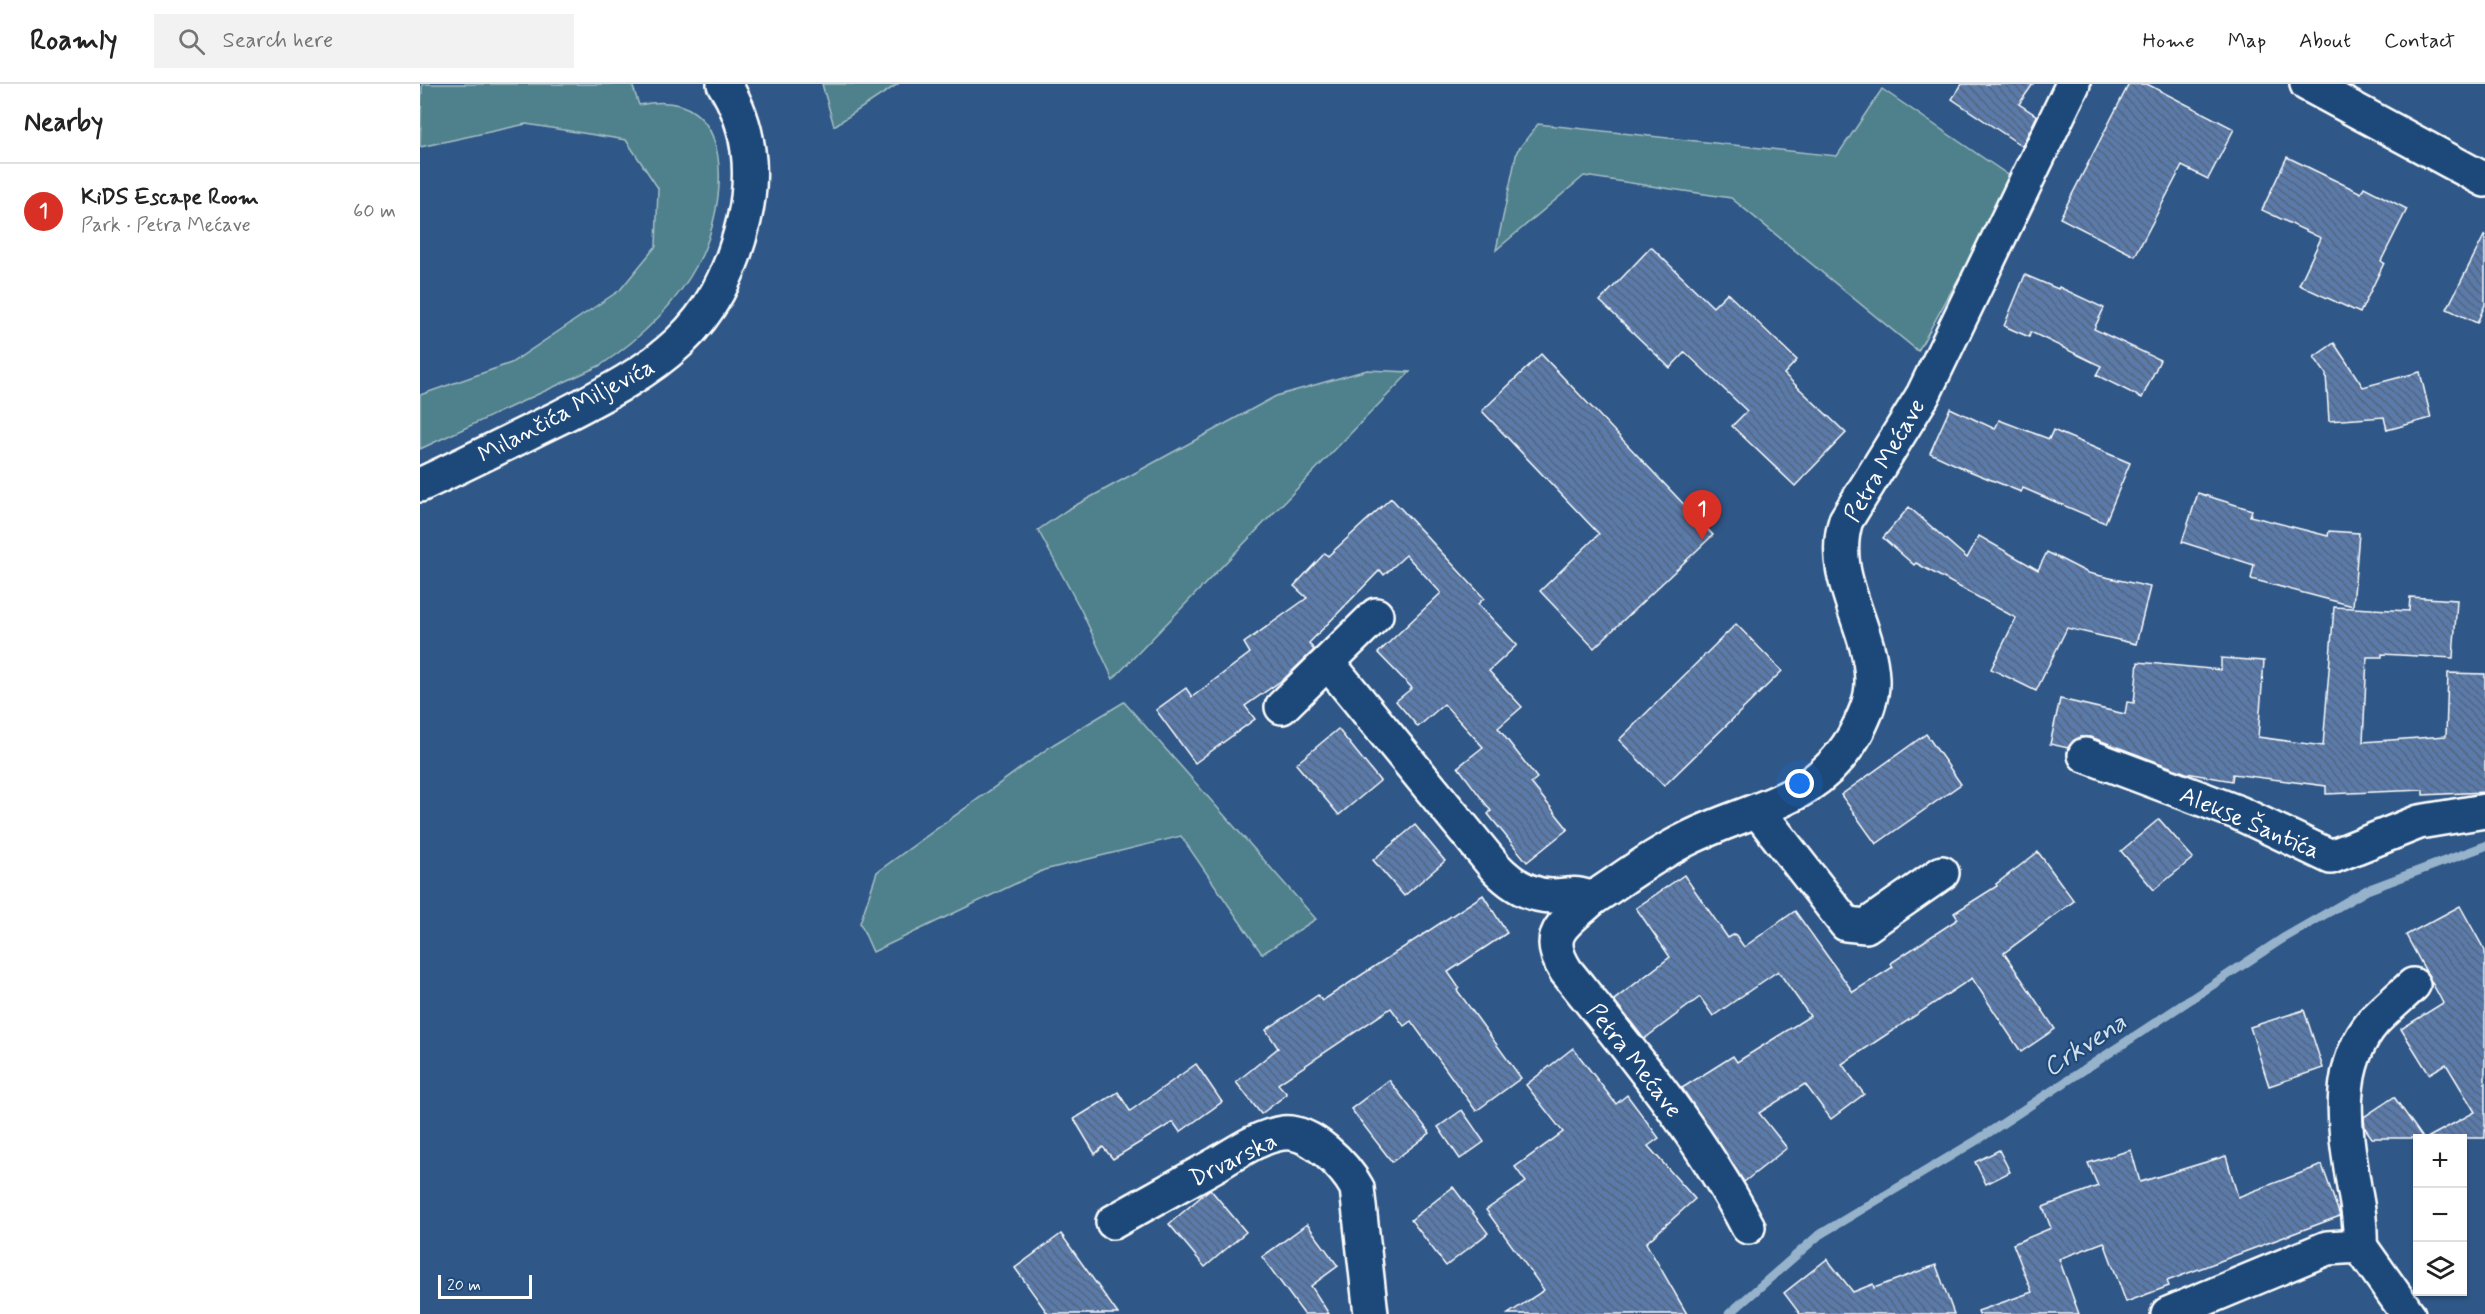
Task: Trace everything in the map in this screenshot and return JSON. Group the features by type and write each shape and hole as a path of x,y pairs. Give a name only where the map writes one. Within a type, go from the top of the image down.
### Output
{"street":[{"name":"Milančića Miljevića","path":"420,485 643,373 677,345 706,312 719,292 740,238 750,180 749,149 742,122 733,98 724,84"},
{"name":"Petra Mećave","path":"1748,1227 1721,1175 1657,1083 1555,955 1556,936 1562,927 1592,899 1665,851 1690,838 1797,795 1821,777 1853,738 1866,715 1871,697 1871,669 1868,646 1842,569 1842,535 1856,501 1923,394 2073,84"},
{"path":"2307,84 2485,180"},
{"path":"1282,707 1376,615"},
{"path":"1328,663 1506,879 1537,895 1580,893 1592,899"},
{"name":"Alekse Šantića","path":"2085,755 2239,813 2331,857 2419,822 2485,811"},
{"path":"1758,811 1841,920 1853,926 1866,926 1942,873"},
{"path":"2408,1314 2360,1246 2361,1221 2346,1128 2346,1082 2353,1056 2362,1038 2375,1020 2413,986"},
{"name":"Drvarska","path":"1113,1222 1252,1144 1286,1133 1304,1137 1348,1171 1357,1188 1371,1314"},
{"path":"2168,1314 2327,1248 2360,1246"}],"green space":[{"path":"422,84 632,84 639,105 672,103 695,113 710,131 718,155 719,182 716,211 698,263 679,293 643,333 601,365 420,449 420,395 511,363 620,290 656,246 658,188 626,140 526,124 420,147"},
{"path":"822,84 898,84 834,126"},
{"path":"1882,89 2014,179 1918,351 1731,198 1584,176 1496,250 1517,151 1538,124 1837,156"},
{"path":"1367,370 1410,372 1113,679 1081,610 1038,530 1067,510 1276,396"},
{"path":"1124,702 1316,919 1262,954 1181,836 1044,870 873,952 860,923 877,872 1054,744"}],"building":[{"path":"1962,84 2033,84 2019,104 2037,116 2022,146 1952,99"},
{"path":"2129,84 2147,84 2234,129 2208,179 2182,166 2135,256 2060,218"},
{"path":"2287,157 2361,193 2364,187 2407,209 2381,261 2384,263 2360,313 2299,285 2321,238 2262,210"},
{"path":"2485,234 2485,305 2477,323 2447,309"},
{"path":"1651,247 1713,307 1727,293 1797,360 1784,374 1846,433 1795,486 1732,426 1747,411 1685,352 1670,368 1600,301"},
{"path":"2025,275 2058,289 2059,287 2104,308 2094,329 2160,360 2142,398 2096,375 2101,366 2031,332 2029,337 2004,326"},
{"path":"2334,343 2363,387 2420,372 2431,418 2387,430 2384,417 2329,421 2326,374 2314,357"},
{"path":"1541,354 1713,535 1594,648 1540,591 1599,534 1482,411"},
{"path":"1950,408 1995,429 1999,420 2049,439 2053,430 2130,463 2105,523 2023,488 2021,492 1930,453"},
{"path":"2198,493 2252,510 2250,516 2328,536 2329,531 2359,533 2353,606 2251,579 2254,565 2182,542"},
{"path":"1391,498 1484,598 1478,604 1517,645 1489,671 1522,707 1498,728 1537,778 1531,783 1568,829 1527,862 1488,814 1491,811 1458,767 1483,747 1444,704 1418,727 1396,701 1412,688 1378,653 1441,593 1406,555 1384,575 1380,570 1309,643 1314,650 1285,678 1245,706 1255,719 1195,763 1156,710 1186,688 1192,697 1250,653 1244,643 1307,598 1294,586 1325,553 1328,556"},
{"path":"1909,507 1967,558 1979,536 2038,570 2047,552 2088,573 2150,587 2136,644 2067,628 2036,691 1991,669 2016,618 1916,563 1914,565 1883,538"},
{"path":"2410,597 2457,600 2453,658 2382,654 2382,657 2367,657 2363,742 2446,736 2448,673 2485,674 2485,792 2423,795 2423,790 2326,794 2326,786 2233,774 2232,781 2186,773 2091,737 2074,740 2068,748 2050,744 2060,699 2125,714 2127,702 2134,703 2138,662 2221,670 2221,658 2264,661 2258,737 2323,746 2334,607 2409,611"},
{"path":"1736,624 1782,671 1664,786 1619,740"},
{"path":"1338,729 1380,781 1339,815 1296,764"},
{"path":"1926,734 1961,784 1876,844 1841,795"},
{"path":"2159,819 2193,858 2154,890 2121,851"},
{"path":"1415,825 1445,861 1404,896 1373,860"},
{"path":"2038,852 2074,901 2004,953 2055,1029 2021,1052 1972,978 1842,1064 1864,1094 1831,1119 1805,1084 1759,1113 1787,1148 1744,1182 1682,1088 1733,1056 1737,1062 1810,1016 1778,971 1713,1016 1700,997 1644,1039 1614,1000 1670,957 1636,908 1684,875 1728,938 1735,934 1744,947 1795,911 1853,992 1893,967 1891,963 1958,919 1954,913 1997,886 1996,884"},
{"path":"1483,895 1507,933 1448,972 1459,988 1457,990 1521,1078 1476,1111 1411,1021 1404,1026 1391,1008 1278,1084 1287,1094 1261,1114 1236,1082 1278,1048 1266,1030 1318,995 1322,1001"},
{"path":"2460,906 2485,951 2485,1138 2467,1138 2467,1134 2434,1134 2475,1112 2446,1064 2429,1074 2401,1029 2443,1003 2406,935"},
{"path":"2304,1010 2323,1068 2269,1086 2250,1027"},
{"path":"1573,1048 1616,1104 1627,1095 1659,1138 1648,1146 1695,1199 1646,1243 1687,1314 1508,1314 1544,1290 1486,1210 1526,1182 1515,1167 1563,1132 1526,1085"},
{"path":"1196,1064 1222,1102 1180,1132 1173,1122 1113,1159 1103,1147 1095,1154 1074,1119 1118,1092 1130,1111"},
{"path":"1389,1080 1430,1133 1392,1162 1351,1109"},
{"path":"2394,1097 2420,1134 2413,1134 2413,1138 2372,1138 2365,1128 2364,1117"},
{"path":"1462,1110 1484,1142 1460,1159 1438,1127"},
{"path":"1999,1150 2010,1172 1986,1184 1975,1162"},
{"path":"2131,1150 2140,1182 2226,1156 2238,1197 2322,1165 2340,1216 2167,1281 2169,1286 2126,1302 2104,1242 2059,1259 2079,1314 1979,1314 1978,1311 2032,1292 2013,1244 2051,1228 2043,1207 2098,1186 2088,1163"},
{"path":"1453,1187 1488,1233 1446,1266 1411,1220"},
{"path":"1210,1189 1246,1232 1205,1267 1169,1224"},
{"path":"1307,1224 1338,1266 1311,1286 1329,1314 1304,1314 1262,1257"},
{"path":"1061,1234 1118,1314 1048,1314 1015,1268"},
{"path":"1827,1259 1853,1292 1873,1284 1874,1288 1936,1265 1954,1314 1800,1314 1784,1293"}],"waterway":[{"name":"Crkvena","path":"1729,1314 1819,1235 1979,1139 2282,939 2367,890 2485,846"}],"place":[{"name":"KiDS Escape Room","path":"1702,540"}]}
